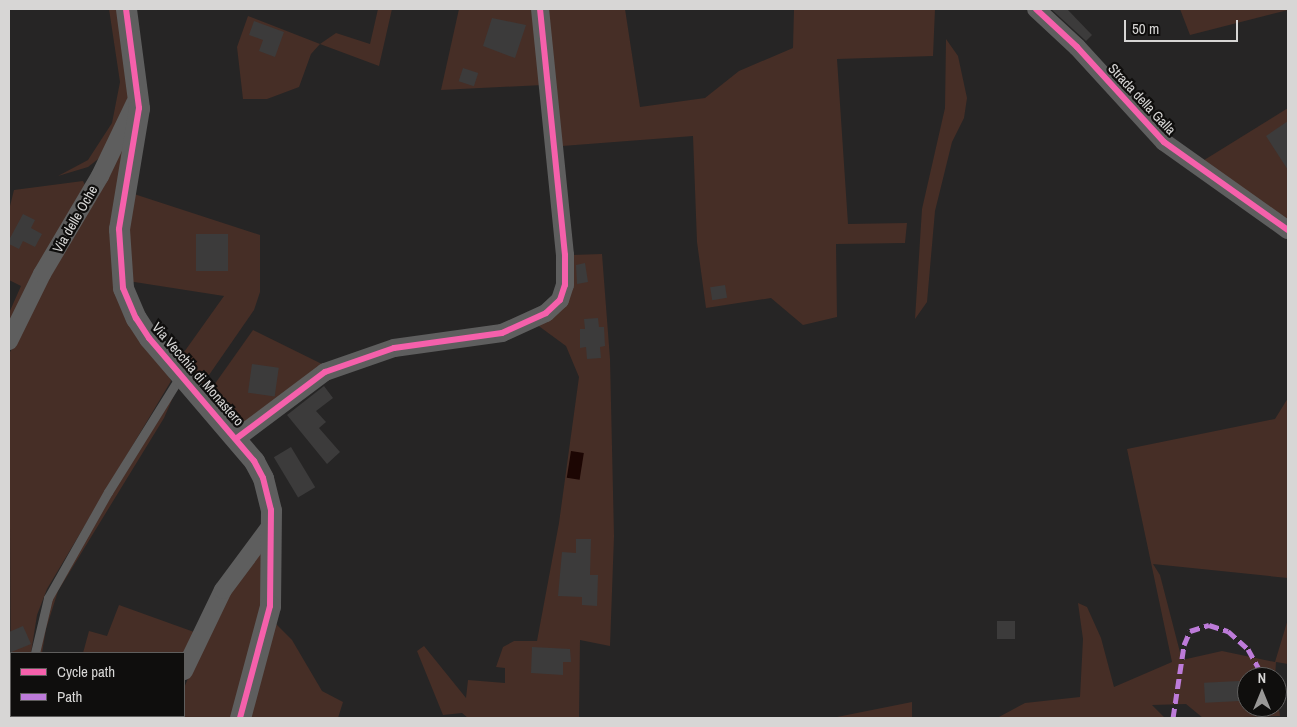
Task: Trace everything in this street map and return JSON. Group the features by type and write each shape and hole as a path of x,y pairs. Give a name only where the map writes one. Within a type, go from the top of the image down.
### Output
{"street":[{"name":"Via Vecchia di Monastero","path":"126,9 139,95 138,127 119,229 121,277 128,302 142,329 237,438 261,473 272,524 270,606 240,718"},
{"path":"237,438 301,387 335,368 394,348 502,333 546,313 558,303 565,285 565,255 540,9"},
{"name":"Strada della Galla","path":"1036,9 1082,53 1164,142 1288,230"},
{"name":"Via delle Oche","path":"9,341 100,176 139,95"},
{"path":"185,669 223,590 272,524"}],"lane":[{"path":"35,652 48,598 108,492 181,375"}],"shaded area":[{"path":"109,9 119,9 130,98 102,156 88,167 58,176 88,160 112,123 120,82"},
{"path":"378,9 392,9 379,66 320,44 336,33 370,44"},
{"path":"459,9 534,9 543,85 441,90"},
{"path":"545,9 625,9 640,107 705,98 739,71 793,48 794,9 935,9 933,56 837,59 848,224 907,223 905,243 836,244 837,317 803,325 771,298 706,308 697,242 693,136 562,146"},
{"path":"1180,9 1288,9 1288,10 1190,35"},
{"path":"248,16 320,44 311,54 299,87 267,99 243,99 237,47"},
{"path":"946,39 958,56 967,98 964,118 952,142 935,211 927,302 915,319 922,209 945,108"},
{"path":"1288,108 1288,223 1201,162"},
{"path":"132,122 113,250 171,381 47,589 37,615 31,652 11,652 9,354"},
{"path":"83,181 85,185 9,328 9,313 21,286 9,280 9,210 14,190"},
{"path":"131,193 260,235 260,292 254,310 200,388 177,362 224,296 128,281"},
{"path":"602,254 610,359 614,536 610,646 580,640 579,718 468,718 462,713 443,715 417,651 424,646 466,698 468,680 505,683 505,668 496,667 503,647 514,641 537,641 559,523 579,377 566,346 536,324 550,316 572,255"},
{"path":"253,330 326,366 238,430 207,395"},
{"path":"174,395 164,418 58,591 46,629 42,652 38,652 47,607 118,482"},
{"path":"1288,398 1288,578 1153,564 1160,575 1182,660 1222,651 1275,662 1288,619 1288,664 1276,662 1276,667 1237,667 1237,717 1242,717 1203,718 1186,704 1152,705 1165,718 997,718 1025,703 1080,697 1083,639 1078,603 1087,607 1101,638 1114,687 1172,662 1127,449 1275,419"},
{"path":"571,451 584,453 580,480 567,478"},
{"path":"268,538 268,573 235,718 174,718 185,717 185,686 212,620"},
{"path":"119,605 194,632 184,652 83,652 89,631 107,636"},
{"path":"271,619 292,640 322,691 343,702 338,718 245,718"},
{"path":"912,702 912,718 832,718"}],"building":[{"path":"1051,9 1067,9 1092,35 1086,41"},
{"path":"492,18 526,25 515,58 483,46"},
{"path":"254,21 284,32 275,57 259,51 263,40 249,35"},
{"path":"463,68 478,73 474,86 459,81"},
{"path":"1288,121 1288,170 1266,136"},
{"path":"23,214 35,220 31,228 42,234 35,247 23,241 19,249 9,244 9,240"},
{"path":"196,234 228,234 228,271 196,271"},
{"path":"585,263 588,282 577,284 576,265"},
{"path":"725,285 727,298 712,300 710,287"},
{"path":"598,318 599,327 604,327 605,346 600,347 601,358 587,359 586,347 580,348 580,329 585,329 584,319"},
{"path":"252,364 279,368 275,396 248,393"},
{"path":"324,386 333,398 316,411 326,422 319,428 340,452 327,464 287,415"},
{"path":"291,447 315,487 298,498 274,457"},
{"path":"576,539 591,539 590,575 598,575 597,606 582,605 582,597 558,596 562,552 576,553"},
{"path":"997,621 1015,621 1015,639 997,639"},
{"path":"23,626 31,644 9,653 9,632"},
{"path":"532,647 570,649 571,662 563,662 563,675 531,673"},
{"path":"1237,681 1237,701 1205,703 1204,683"}],"marked path":[{"path":"1173,718 1184,645 1190,631 1209,625 1228,631 1248,649 1258,667"}],"cycle path":[{"path":"126,9 139,108 119,229 123,288 136,318 149,338 254,461 263,478 271,510 270,606 240,718"},
{"path":"237,438 325,372 394,348 502,333 546,313 560,300 565,285 565,255 540,9"},
{"path":"1036,9 1077,47 1164,142 1288,230"}]}
